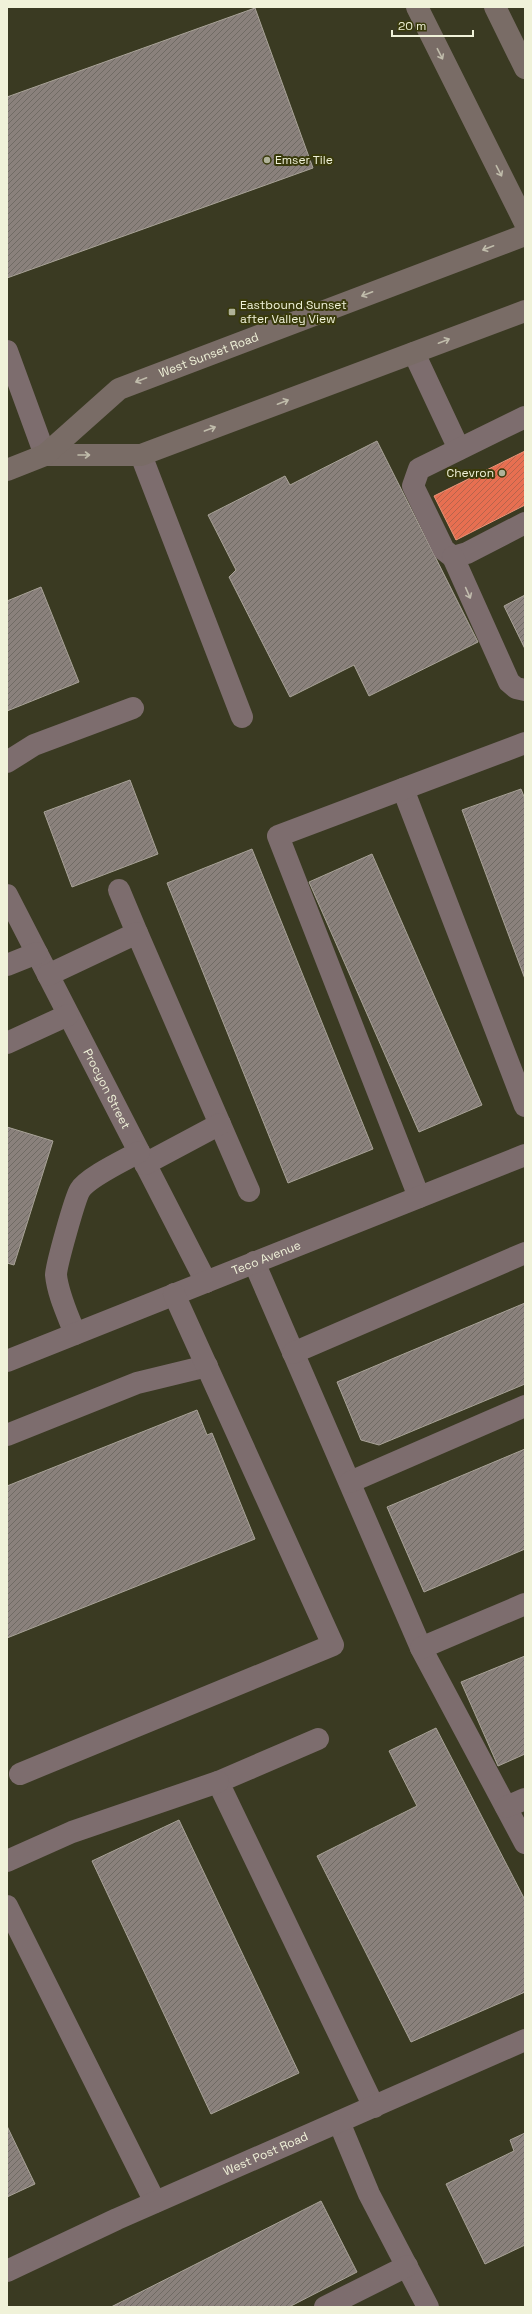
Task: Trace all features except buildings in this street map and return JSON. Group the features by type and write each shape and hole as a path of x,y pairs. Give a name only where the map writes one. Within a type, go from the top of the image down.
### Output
{"main road":[{"path":"417,7 525,223"},
{"path":"495,7 525,68"},
{"name":"West Sunset Road","path":"7,470 45,454 119,388 525,235"},
{"name":"West Sunset Road","path":"45,454 141,455 525,311"}],"street":[{"path":"7,351 45,454"},
{"path":"414,352 459,449"},
{"path":"525,417 419,469 413,486 444,550 454,557 508,682 516,688 525,690"},
{"path":"141,455 242,717"},
{"path":"454,557 467,553 525,523"},
{"path":"7,762 34,745 133,708"},
{"path":"419,1197 278,836 525,743"},
{"path":"403,789 525,1106"},
{"path":"119,890 250,1191"},
{"name":"Procyon Street","path":"7,895 206,1282"},
{"path":"48,975 137,934"},
{"path":"7,965 37,953"},
{"path":"7,1043 68,1015"},
{"path":"75,1334 60,1293 56,1274 64,1240 80,1190 103,1172 142,1158 220,1124"},
{"name":"Teco Avenue","path":"7,1360 525,1155"},
{"path":"293,1353 525,1253"},
{"path":"254,1262 421,1648 515,1803 525,1843"},
{"path":"20,1774 333,1645 174,1294"},
{"path":"7,1435 137,1383 207,1366"},
{"path":"350,1482 525,1406"},
{"path":"421,1648 525,1604"},
{"path":"7,1862 72,1832 218,1782 318,1740"},
{"path":"218,1782 374,2107"},
{"path":"7,1906 155,2202"},
{"name":"West Post Road","path":"7,2271 155,2202 525,2040"},
{"path":"339,2122 369,2194 428,2307"},
{"path":"325,2307 407,2266"}],"place":[{"name":"Emser Tile","path":"267,160"},
{"name":"Eastbound Sunset after Valley View","path":"232,312"},
{"name":"Chevron","path":"502,473"}]}
